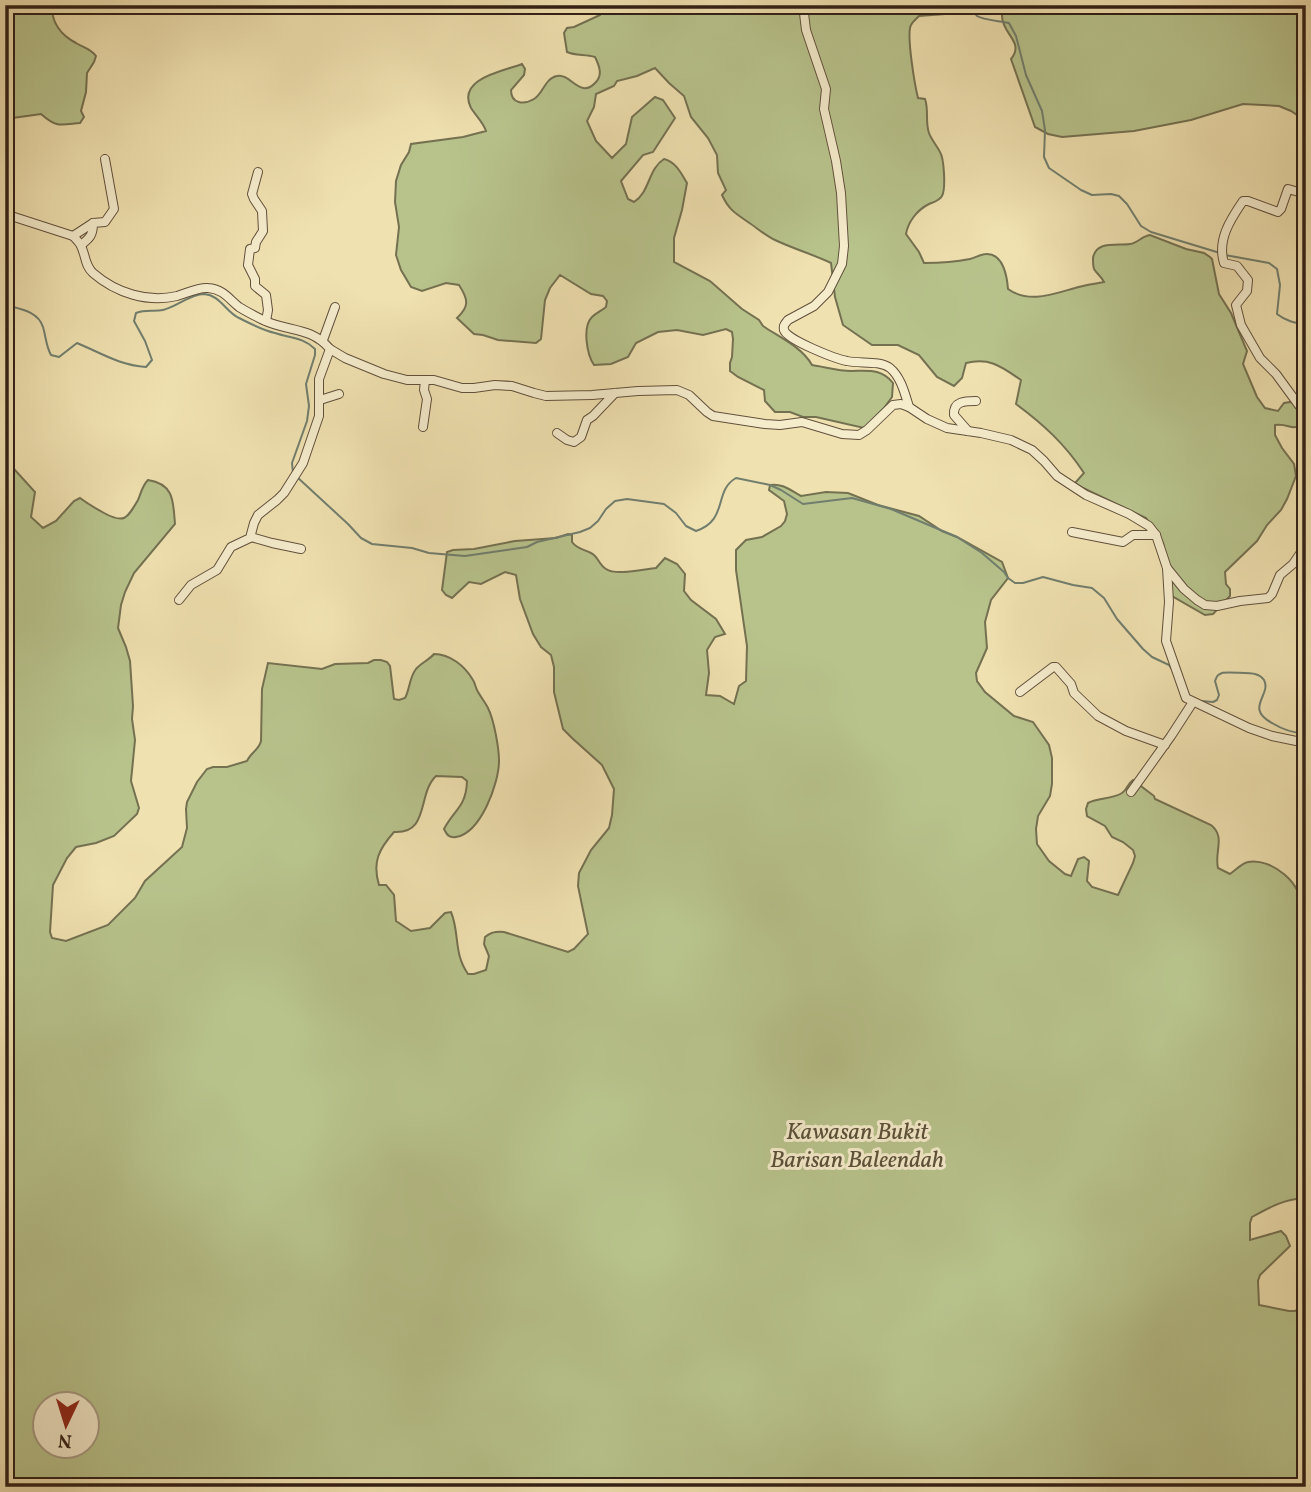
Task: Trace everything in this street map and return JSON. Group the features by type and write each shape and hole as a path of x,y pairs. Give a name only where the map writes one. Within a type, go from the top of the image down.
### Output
{"street":[{"path":"803,5 806,30 826,89 824,109 841,194 844,247 842,264 828,292 814,306 788,320 784,328 786,334 833,357 887,366 895,373 909,407"},
{"path":"73,236 93,223 106,222 114,209 105,159"},
{"path":"258,172 252,194 262,211 263,231 255,248 250,249 248,265 255,279 255,286 266,296 266,321"},
{"path":"1306,194 1288,190 1278,212 1243,201 1223,236 1222,250 1223,261 1238,267 1248,280 1247,291 1236,305 1242,327 1260,358 1275,372 1306,415"},
{"path":"5,214 73,236 81,245 91,272 113,286 135,295 158,299 211,288 224,293 239,306 266,321 309,333 323,340 330,349 345,358 407,380 425,380 474,388 513,386 546,396 677,390 689,395 713,416 765,424 807,423 851,436 867,430 893,405 901,404 947,428 1010,440 1032,450 1051,472 1086,495 1140,519 1156,535 1167,568 1169,602 1166,641 1185,698 1249,728 1306,743"},
{"path":"81,245 91,237 93,223"},
{"path":"323,340 335,307"},
{"path":"179,600 191,585 218,570 231,547 251,537 258,515 277,500 299,470 319,416 319,379 330,349"},
{"path":"423,427 425,380"},
{"path":"556,433 567,440 578,440 587,420 615,393"},
{"path":"320,400 339,394"},
{"path":"968,431 954,415 954,409 960,402 976,401"},
{"path":"1072,532 1123,542 1133,535 1156,535"},
{"path":"251,537 301,550"},
{"path":"1167,568 1200,603 1217,606 1268,598 1280,575 1293,564 1306,545"},
{"path":"1020,692 1056,667 1071,684 1074,693 1098,716 1129,733 1165,745"},
{"path":"1132,792 1193,702"}],"green space":[{"path":"5,5 52,5 53,17 62,32 96,56 87,73 81,111 84,117 80,123 59,124 51,122 41,114 5,119"},
{"path":"602,5 959,5 945,14 919,16 910,30 911,60 918,98 925,99 928,129 941,155 944,174 942,196 917,213 906,234 924,263 959,261 984,254 992,255 1003,266 1008,289 1016,294 1033,297 1104,282 1094,269 1093,262 1095,252 1103,246 1133,243 1150,235 1204,253 1212,259 1219,294 1231,313 1247,351 1243,364 1257,397 1265,408 1278,411 1284,403 1290,402 1300,404 1305,413 1296,427 1275,425 1275,435 1294,464 1296,476 1281,510 1257,541 1225,572 1230,596 1213,614 1205,615 1172,596 1163,543 1146,518 1075,483 1084,473 1077,463 1053,435 1016,404 1021,380 995,364 974,361 966,363 962,378 954,386 937,377 919,355 898,345 872,345 843,325 835,297 831,263 772,238 730,208 722,195 726,190 718,173 717,155 708,138 691,117 684,96 655,68 617,81 614,86 596,94 594,107 587,121 596,141 612,158 626,144 632,117 655,97 663,100 675,118 653,152 643,155 621,181 628,199 634,202 639,198 655,169 664,159 675,165 687,183 674,238 674,262 710,281 763,326 796,348 812,365 874,371 888,378 893,383 892,397 864,428 816,417 803,417 790,412 775,412 765,401 764,390 730,371 733,339 732,332 726,329 703,335 677,330 658,332 636,343 628,357 611,364 594,365 588,348 587,327 592,317 606,307 607,301 603,296 591,294 560,275 545,300 541,339 536,343 498,340 474,334 457,318 466,306 459,285 446,283 422,291 411,287 396,255 399,227 395,202 396,181 411,144 486,131 471,108 468,98 470,89 484,77 522,64 524,75 511,90 516,101 534,99 553,77 557,76 567,78 580,87 590,87 600,73 595,57 567,52 564,33 567,28 600,15"},
{"path":"1005,5 1306,5 1306,121 1279,106 1243,104 1191,120 1134,131 1062,137 1048,134 1035,127 1011,59 1015,48 1003,22"},
{"name":"Kawasan Bukit Barisan Baleendah","path":"5,459 35,492 31,517 43,528 56,521 80,498 111,516 124,518 138,500 148,480 157,482 168,490 174,509 175,524 134,573 125,592 118,628 130,661 135,740 131,781 139,808 137,814 114,836 76,847 67,858 53,885 50,932 52,938 66,941 108,925 135,898 145,881 182,847 187,828 187,802 207,769 247,761 257,749 261,741 262,689 268,663 322,669 335,664 381,660 390,666 394,699 399,700 405,698 416,669 434,654 457,662 474,681 488,708 496,734 498,770 487,806 473,827 465,833 452,837 444,829 462,803 467,781 462,777 436,776 430,784 413,827 394,832 384,844 378,856 377,877 379,885 386,885 394,895 396,921 411,931 430,928 445,913 451,912 458,951 468,974 486,970 489,956 484,944 485,937 494,932 504,932 568,952 574,949 588,934 578,886 579,873 591,850 609,828 614,789 602,765 563,729 554,692 551,655 541,647 533,634 520,599 516,575 505,572 481,584 469,582 452,598 442,590 447,552 515,541 556,538 568,534 572,535 572,542 576,546 593,554 611,571 656,568 665,558 677,564 685,574 684,591 691,600 716,619 725,634 715,637 707,650 709,673 706,695 720,696 734,704 739,686 746,681 747,646 736,570 736,550 746,540 762,537 785,521 787,514 784,501 769,490 770,485 778,485 801,496 826,492 848,493 878,505 919,516 1002,562 1008,578 991,600 985,622 987,648 976,673 977,681 985,692 1014,716 1033,722 1049,745 1052,784 1050,796 1038,816 1036,829 1037,844 1049,861 1071,876 1078,859 1084,857 1089,861 1087,881 1092,887 1118,895 1133,863 1133,850 1112,837 1105,826 1087,816 1086,809 1092,801 1122,793 1133,780 1155,799 1211,825 1219,840 1218,868 1230,874 1241,865 1257,862 1276,868 1292,882 1300,899 1300,908 1306,911 1306,1199 1285,1201 1252,1217 1250,1240 1281,1231 1290,1246 1260,1275 1259,1305 1295,1311 1301,1308 1306,1296 1306,1487 5,1487"}],"waterway":[{"path":"970,5 980,17 1009,23 1016,36 1026,75 1042,111 1045,130 1044,157 1049,168 1092,195 1119,196 1141,226 1151,232 1220,253"},
{"path":"1225,255 1269,263 1277,269 1280,285 1277,314 1290,321 1306,324"},
{"path":"5,305 37,317 43,327 51,355 59,357 77,343 119,361 146,367 152,360 134,321 136,313 163,310 204,294 219,300 234,315 252,325 306,342 315,349 315,355 306,384 309,406 307,421 292,463 293,473"},
{"path":"297,477 361,538 372,544 465,556 527,547 580,532 598,521 615,501 627,499 664,504 676,513 686,526 696,531 713,520 725,490 736,478 770,485 803,504 852,498 891,509 957,537 982,553 1015,583 1043,577 1092,588 1104,598 1117,619 1143,649 1169,665 1173,671"},
{"path":"1201,701 1217,700 1219,695 1215,681 1220,674 1255,674 1264,680 1265,691 1259,707 1264,717 1287,730 1303,733 1306,731"}]}
